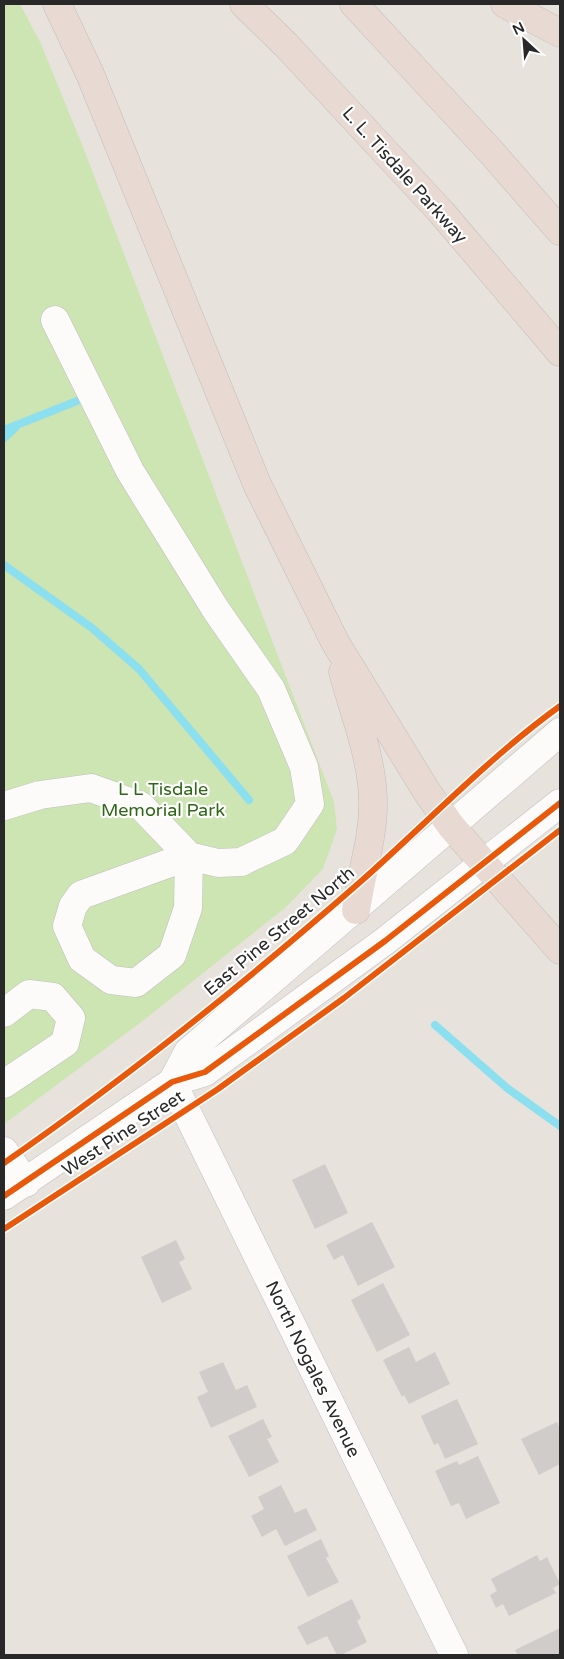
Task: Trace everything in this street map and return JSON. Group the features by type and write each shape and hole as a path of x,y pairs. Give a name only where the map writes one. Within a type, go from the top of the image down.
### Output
{"highway":[{"path":"57,4 90,74 257,484 335,642 427,792 451,826 482,864 560,950"},
{"name":"L. L. Tisdale Parkway","path":"244,4 293,53 442,213 560,352"},
{"path":"354,4 492,152 560,231"},
{"path":"505,4 560,33"},
{"path":"335,642 371,775 371,828 356,910"}],"street":[{"path":"4,806 40,795 91,788 141,806 189,856 218,863 241,862 285,841 310,804 304,767 271,689 216,610 130,471 55,320"},
{"path":"451,826 560,732"},
{"path":"482,864 560,802"},
{"name":"West Pine Street","path":"172,1082 188,1052 356,910 451,826"},
{"path":"189,856 188,908 172,955 136,983 111,980 82,959 67,926 73,906 81,895 189,856"},
{"name":"West Pine Street","path":"15,1190 172,1082 205,1072 385,941 482,864"},
{"path":"4,1012 29,994 53,997 72,1018 65,1043 4,1084"},
{"name":"North Nogales Avenue","path":"172,1082 454,1655"},
{"path":"4,1151 15,1190"}],"green space":[{"name":"L L Tisdale Memorial Park","path":"4,4 20,4 41,44 85,152 334,802 337,829 323,869 285,908 144,1020 4,1124"}],"building":[{"path":"325,1164 348,1213 315,1229 292,1180"},
{"path":"372,1222 395,1267 358,1286 343,1255 334,1260 326,1245"},
{"path":"176,1240 185,1259 179,1262 192,1289 162,1303 141,1257"},
{"path":"383,1283 410,1335 377,1352 351,1300"},
{"path":"409,1347 416,1362 435,1352 450,1384 409,1404 404,1395 402,1397 383,1360"},
{"path":"223,1362 236,1390 247,1385 257,1407 211,1428 197,1397 208,1392 199,1372"},
{"path":"457,1399 478,1444 445,1459 438,1443 434,1445 421,1416"},
{"path":"263,1419 272,1437 267,1439 279,1462 249,1477 228,1436"},
{"path":"557,1422 560,1429 560,1464 539,1475 521,1439"},
{"path":"478,1456 500,1503 466,1519 459,1503 451,1506 435,1471 457,1461 459,1465"},
{"path":"281,1485 295,1513 306,1508 317,1530 285,1546 276,1529 262,1537 251,1516 264,1509 258,1497"},
{"path":"321,1539 329,1556 326,1558 339,1582 308,1597 287,1556"},
{"path":"537,1555 540,1561 547,1557 560,1584 553,1588 556,1593 509,1616 503,1604 496,1608 490,1595 497,1591 491,1579"},
{"path":"352,1599 361,1618 357,1621 367,1642 341,1655 337,1655 327,1636 307,1645 297,1627"},
{"path":"560,1628 560,1655 518,1655 515,1650"}],"waterway":[{"path":"4,430 77,401"},
{"path":"4,438 15,428"},
{"path":"4,565 92,628 139,669 249,800"},
{"path":"435,1025 507,1088 560,1126"}],"cycle path":[{"name":"East Pine Street North","path":"4,1163 141,1063 230,992 384,861 508,747 560,706"},
{"path":"4,1196 172,1082 205,1072 385,941 560,803"},
{"path":"4,1229 218,1089 344,998 560,830"}]}
